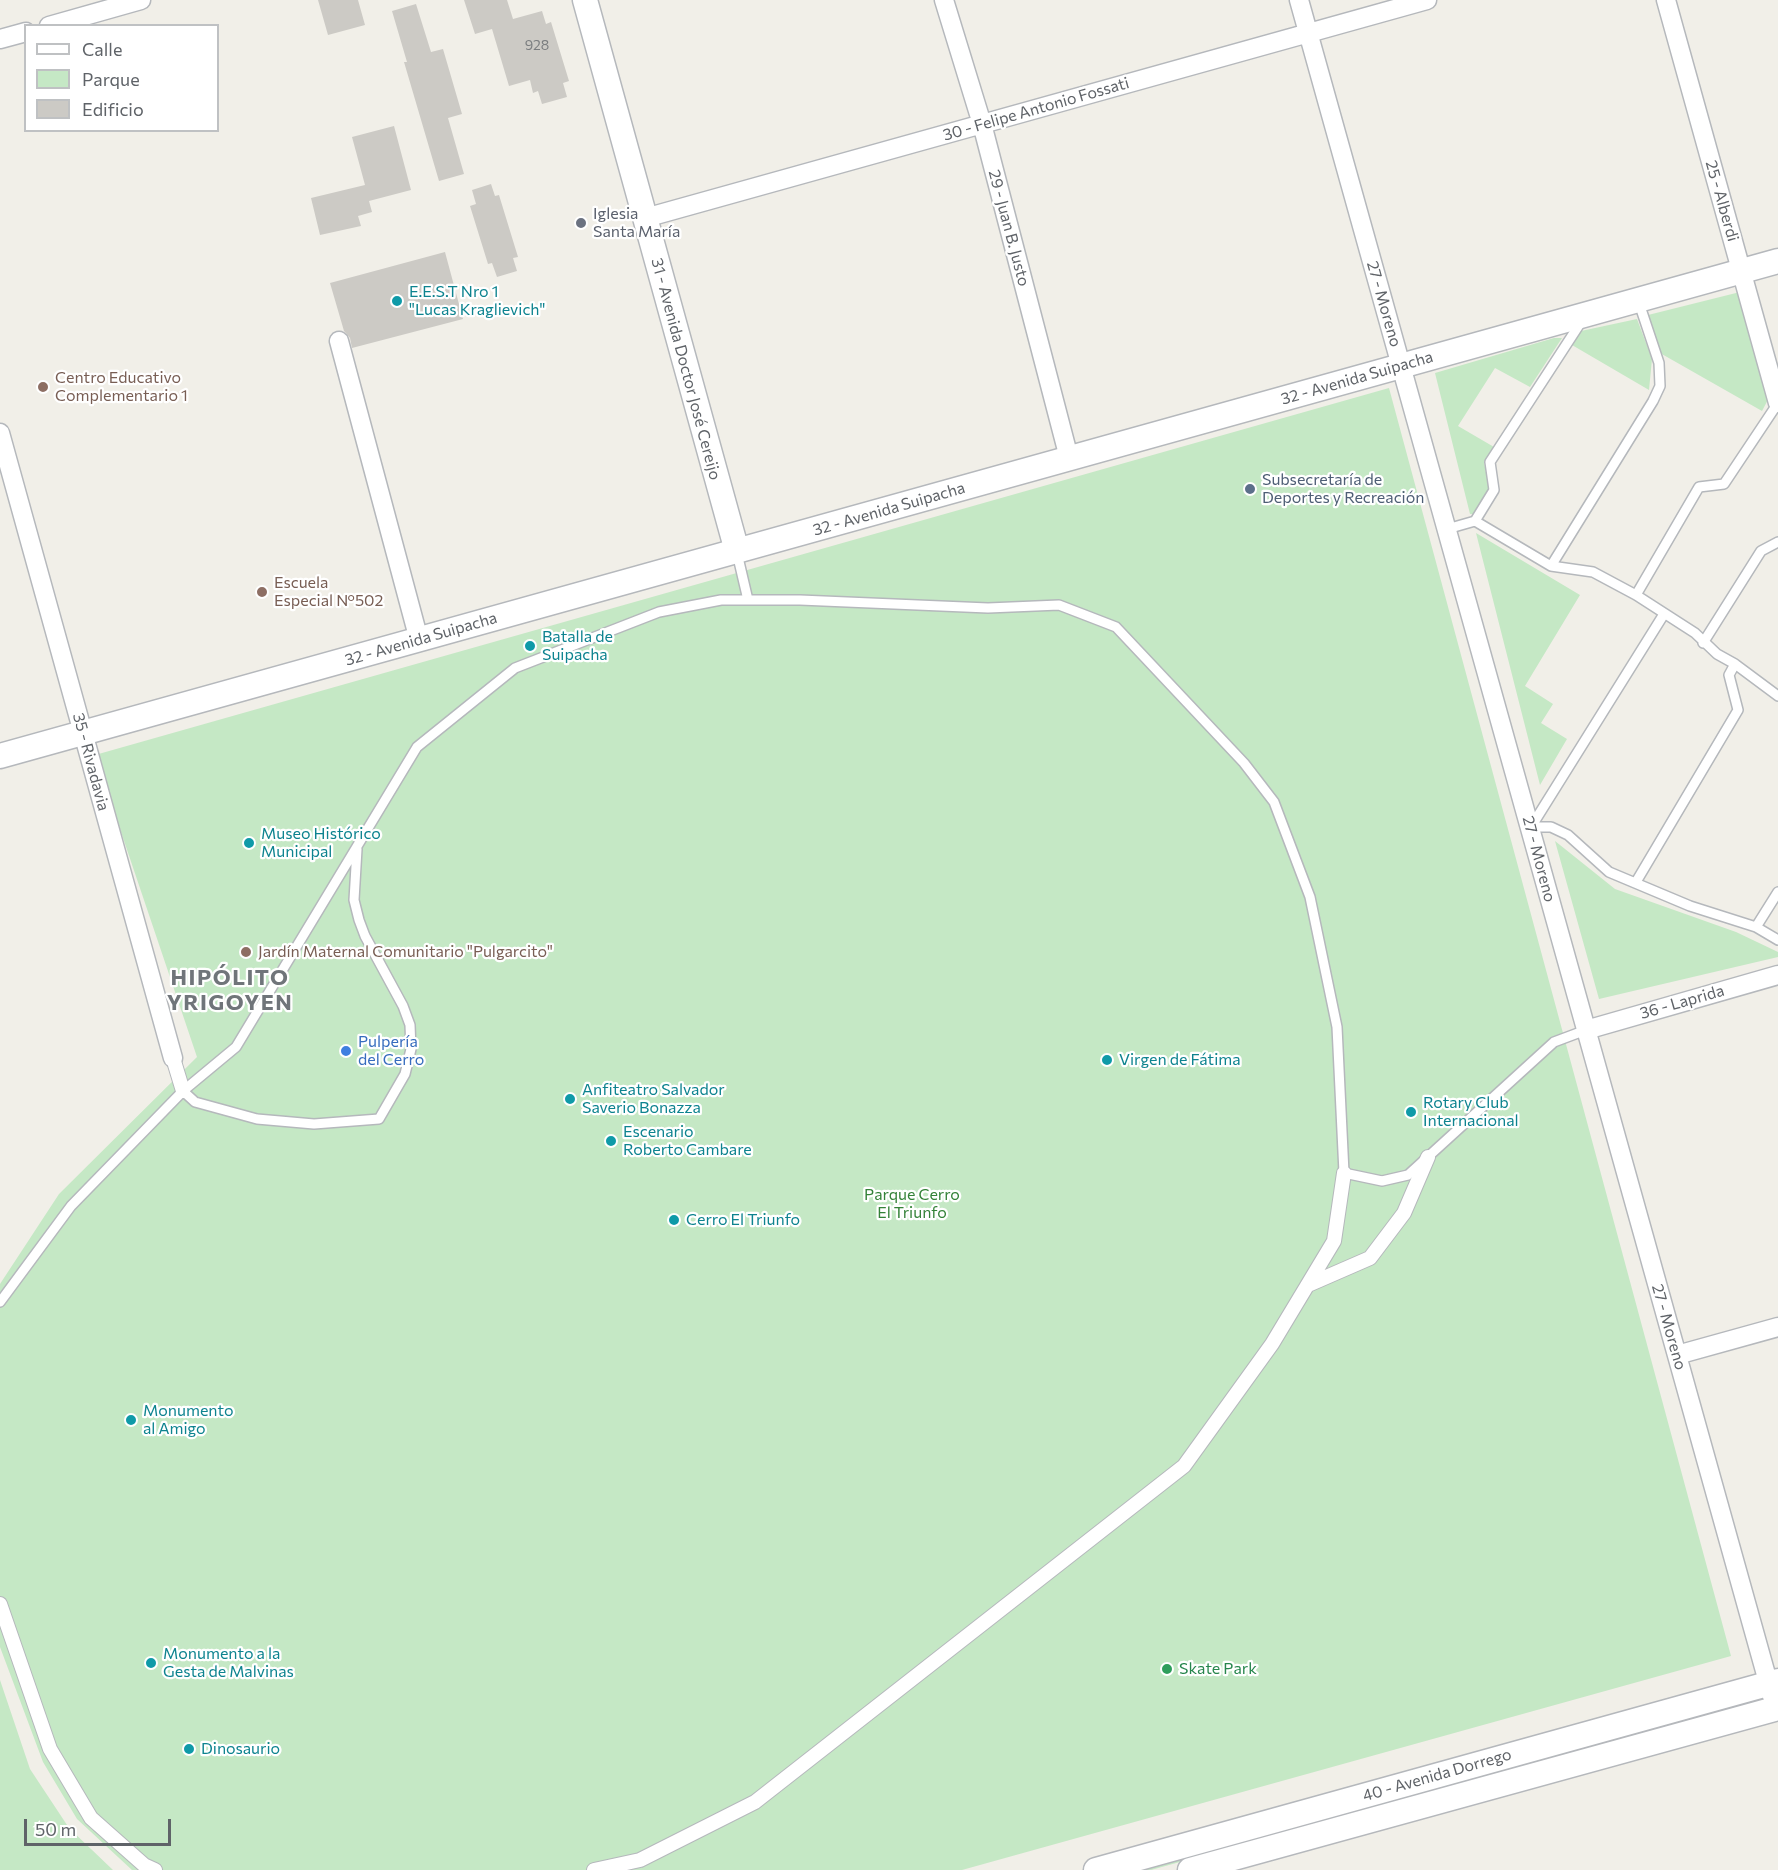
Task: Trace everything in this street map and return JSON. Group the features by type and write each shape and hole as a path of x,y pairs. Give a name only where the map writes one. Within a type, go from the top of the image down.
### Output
{"street":[{"path":"56,24 141,0"},
{"name":"31 - Avenida Doctor José Cereijo","path":"585,0 737,551"},
{"name":"29 - Juan B. Justo","path":"944,0 982,124 1069,458"},
{"name":"27 - Moreno","path":"1299,0 1677,1355 1773,1682 1777,1712"},
{"name":"30 - Felipe Antonio Fossati","path":"645,218 1427,0"},
{"name":"25 - Alberdi","path":"1666,0 1778,403"},
{"path":"0,39 24,33"},
{"name":"32 - Avenida Suipacha","path":"0,756 1778,261"},
{"path":"339,342 419,640"},
{"name":"35 - Rivadavia","path":"0,433 183,1091"},
{"name":"36 - Laprida","path":"1586,1030 1778,975"},
{"path":"1308,1286 1370,1258 1404,1213 1428,1156"},
{"path":"594,1870 640,1860 755,1802 1184,1466 1272,1344 1334,1241 1344,1173"},
{"path":"1677,1355 1778,1327"},
{"path":"0,1604 50,1749 91,1818 144,1865 155,1870"},
{"name":"40 - Avenida Dorrego","path":"1102,1869 1773,1682"},
{"name":"40 - Avenida Dorrego","path":"1190,1870 1777,1712"}],"lane":[{"path":"1551,566 1660,386 1659,363 1638,300"},
{"path":"1447,529 1475,521 1494,490 1490,462 1585,315"},
{"path":"1636,595 1699,487 1724,484 1778,403"},
{"path":"1475,521 1551,566 1593,572 1636,595 1695,633 1717,654 1735,664 1778,696"},
{"path":"1703,643 1761,551 1778,542"},
{"name":"31 - Avenida Doctor José Cereijo","path":"737,551 748,600"},
{"path":"0,1302 71,1206 183,1091 236,1047 417,747 515,668 659,612 721,600 800,600 988,608 1059,605 1116,627 1244,763 1274,802 1310,897 1337,1027 1344,1173 1382,1181 1408,1175 1554,1042 1586,1030"},
{"path":"1531,827 1664,614"},
{"path":"1636,882 1738,710 1729,675 1735,664"},
{"path":"1531,827 1551,827 1568,835 1609,872 1690,906 1756,927 1778,940"},
{"path":"183,1091 195,1101 257,1119 314,1124 379,1119 405,1074 411,1049 410,1025 403,1006 364,936 359,920 354,900 357,847"},
{"path":"1756,927 1778,892"}],"green space":[{"path":"1740,292 1770,396 1762,411 1660,353 1648,315"},
{"path":"1637,319 1652,359 1649,390 1572,345 1581,331"},
{"path":"1554,338 1562,338 1530,387 1495,368 1458,426 1494,447 1484,462 1489,489 1475,514 1470,514 1435,373"},
{"name":"Parque Cerro El Triunfo","path":"1389,388 1731,1656 962,1870 132,1870 77,1819 43,1762 0,1647 0,1284 59,1194 197,1057 95,755"},
{"path":"1476,533 1580,595 1525,686 1553,704 1541,723 1567,739 1540,785"},
{"path":"1555,841 1615,889 1736,932 1778,952 1778,957 1599,999"},
{"path":"0,1680 30,1769 69,1828 113,1870 0,1870"},
{"path":"1749,1698 1751,1703 1151,1870 1142,1870 1141,1867"}],"building":[{"path":"318,0 358,0 365,25 328,35"},
{"path":"464,0 507,0 513,19 542,11 546,24 551,22 569,81 563,83 567,97 542,104 538,91 533,93 530,80 509,86 492,29 475,34"},
{"path":"416,4 431,52 443,49 462,114 448,118 464,174 439,181 404,62 407,62 392,11"},
{"path":"394,126 411,190 369,201 372,212 358,216 361,226 320,235 311,198 365,185 352,137"},
{"name":"E.E.S.T Nro 1 \"Lucas Kraglievich\"","path":"491,184 495,196 499,195 518,257 513,258 517,271 497,277 492,263 488,264 470,206 476,204 472,190"},
{"name":"E.E.S.T Nro 1 \"Lucas Kraglievich\"","path":"445,252 463,319 352,348 350,338 344,331 330,283"}],"place":[{"name":"Iglesia Santa María","path":"581,223"},
{"name":"E.E.S.T Nro 1 \"Lucas Kraglievich\"","path":"397,301"},
{"name":"Centro Educativo Complementario 1","path":"43,387"},
{"name":"Subsecretaría de Deportes y Recreación","path":"1250,489"},
{"name":"Escuela Especial Nº502","path":"262,592"},
{"name":"Batalla de Suipacha","path":"530,646"},
{"name":"Museo Histórico Municipal","path":"249,843"},
{"name":"Jardín Maternal Comunitario \"Pulgarcito\"","path":"246,952"},
{"name":"Pulpería del Cerro","path":"346,1051"},
{"name":"Virgen de Fátima","path":"1107,1060"},
{"name":"Anfiteatro Salvador Saverio Bonazza","path":"570,1099"},
{"name":"Rotary Club Internacional","path":"1411,1112"},
{"name":"Escenario Roberto Cambare","path":"611,1141"},
{"name":"Cerro El Triunfo","path":"674,1220"},
{"name":"Monumento al Amigo","path":"131,1420"},
{"name":"Monumento a la Gesta de Malvinas","path":"151,1663"},
{"name":"Skate Park","path":"1167,1669"},
{"name":"Dinosaurio","path":"189,1749"}],"district":[{"name":"HIPÓLITO YRIGOYEN","path":"230,990"}]}
